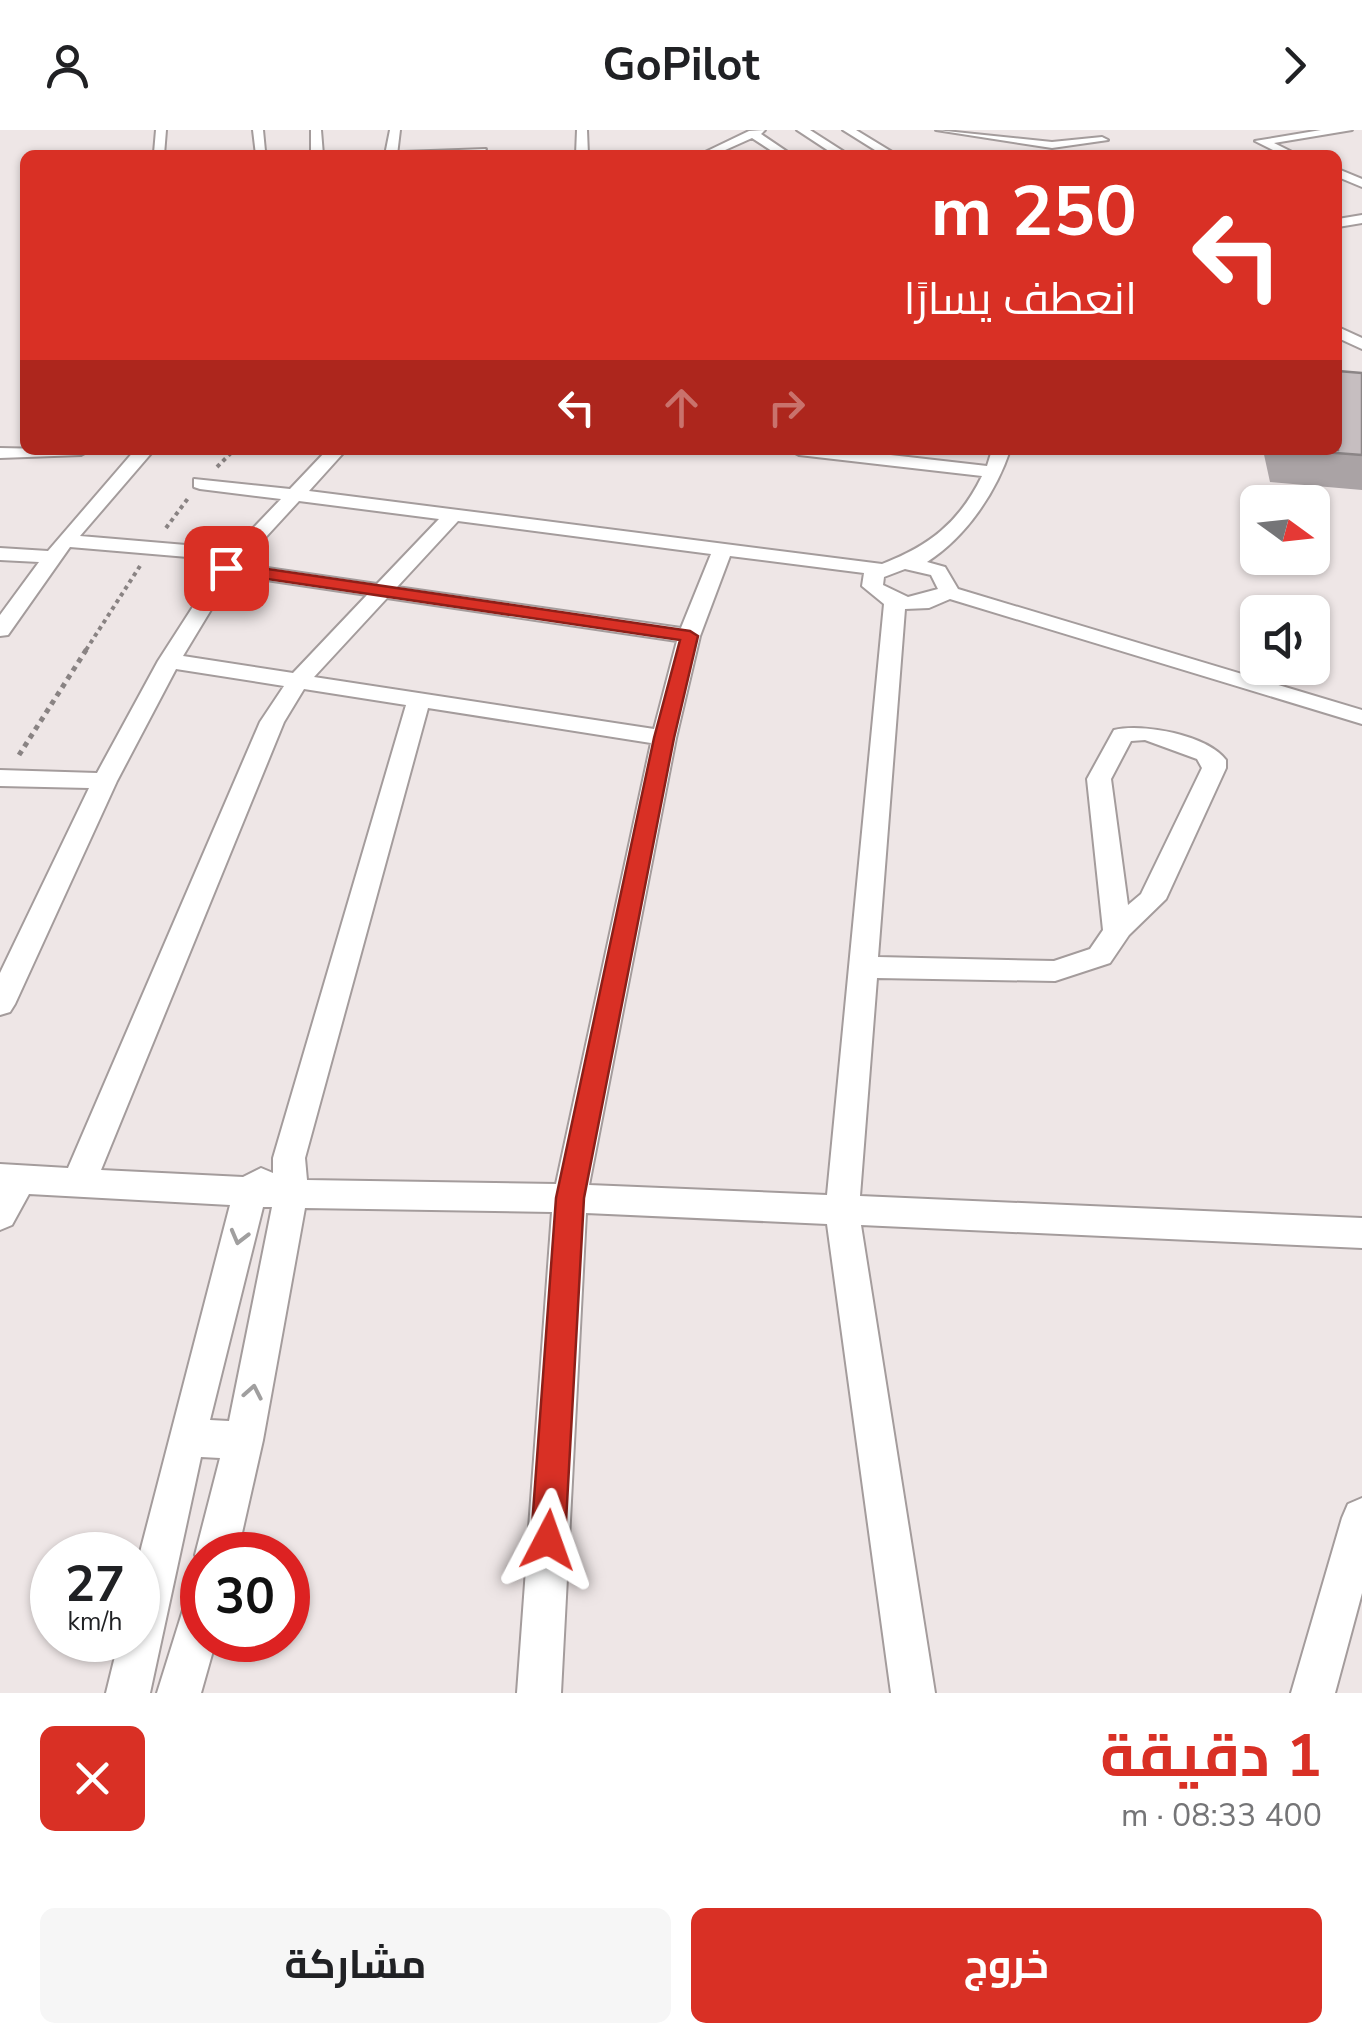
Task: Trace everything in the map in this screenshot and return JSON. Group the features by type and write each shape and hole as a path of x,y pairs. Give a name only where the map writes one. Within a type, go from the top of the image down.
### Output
{"street":[{"path":"802,130 835,150"},
{"path":"848,130 882,150"},
{"path":"941,130 1052,145 1102,140"},
{"path":"941,130 975,147"},
{"path":"1280,150 1260,142 1350,130 1362,132"},
{"path":"715,150 756,132 779,150"},
{"path":"1342,325 1362,344"},
{"path":"0,630 59,549 140,455"},
{"path":"0,1004 105,780 170,661 232,561 332,455"},
{"path":"863,455 996,472"},
{"path":"200,483 880,569 912,563 971,508 996,472 1000,455"},
{"path":"79,1182 272,722 298,681 453,515"},
{"path":"0,554 151,548 379,591 690,636"},
{"path":"538,1693 570,1198 664,738 690,636 724,549"},
{"path":"912,563 946,577 947,592"},
{"path":"880,569 872,586 895,600 920,603 947,592 1362,717"},
{"path":"895,600 860,967 842,1211 914,1693"},
{"path":"170,661 664,738"},
{"path":"222,1532 244,1440 290,1176 418,700"},
{"path":"860,967 1055,971 1100,956 1111,945 1117,930 1152,899 1214,768 1214,760 1206,754 1147,733 1122,735 1098,779 1117,930"},
{"path":"2,778 105,780"},
{"path":"0,1214 10,1179 250,1192 290,1176 570,1198 1362,1232"},
{"path":"128,1693 186,1438 250,1192"},
{"path":"186,1438 244,1440"},
{"path":"1313,1693 1362,1518"},
{"path":"179,1693 188,1662"}],"path":[{"path":"2,778 151,548 200,483 229,455"}],"building":[{"path":"1342,371 1362,373 1362,455 1342,453"}],"route":[{"path":"226,568 690,636 664,738 570,1198 548,1540"}]}
